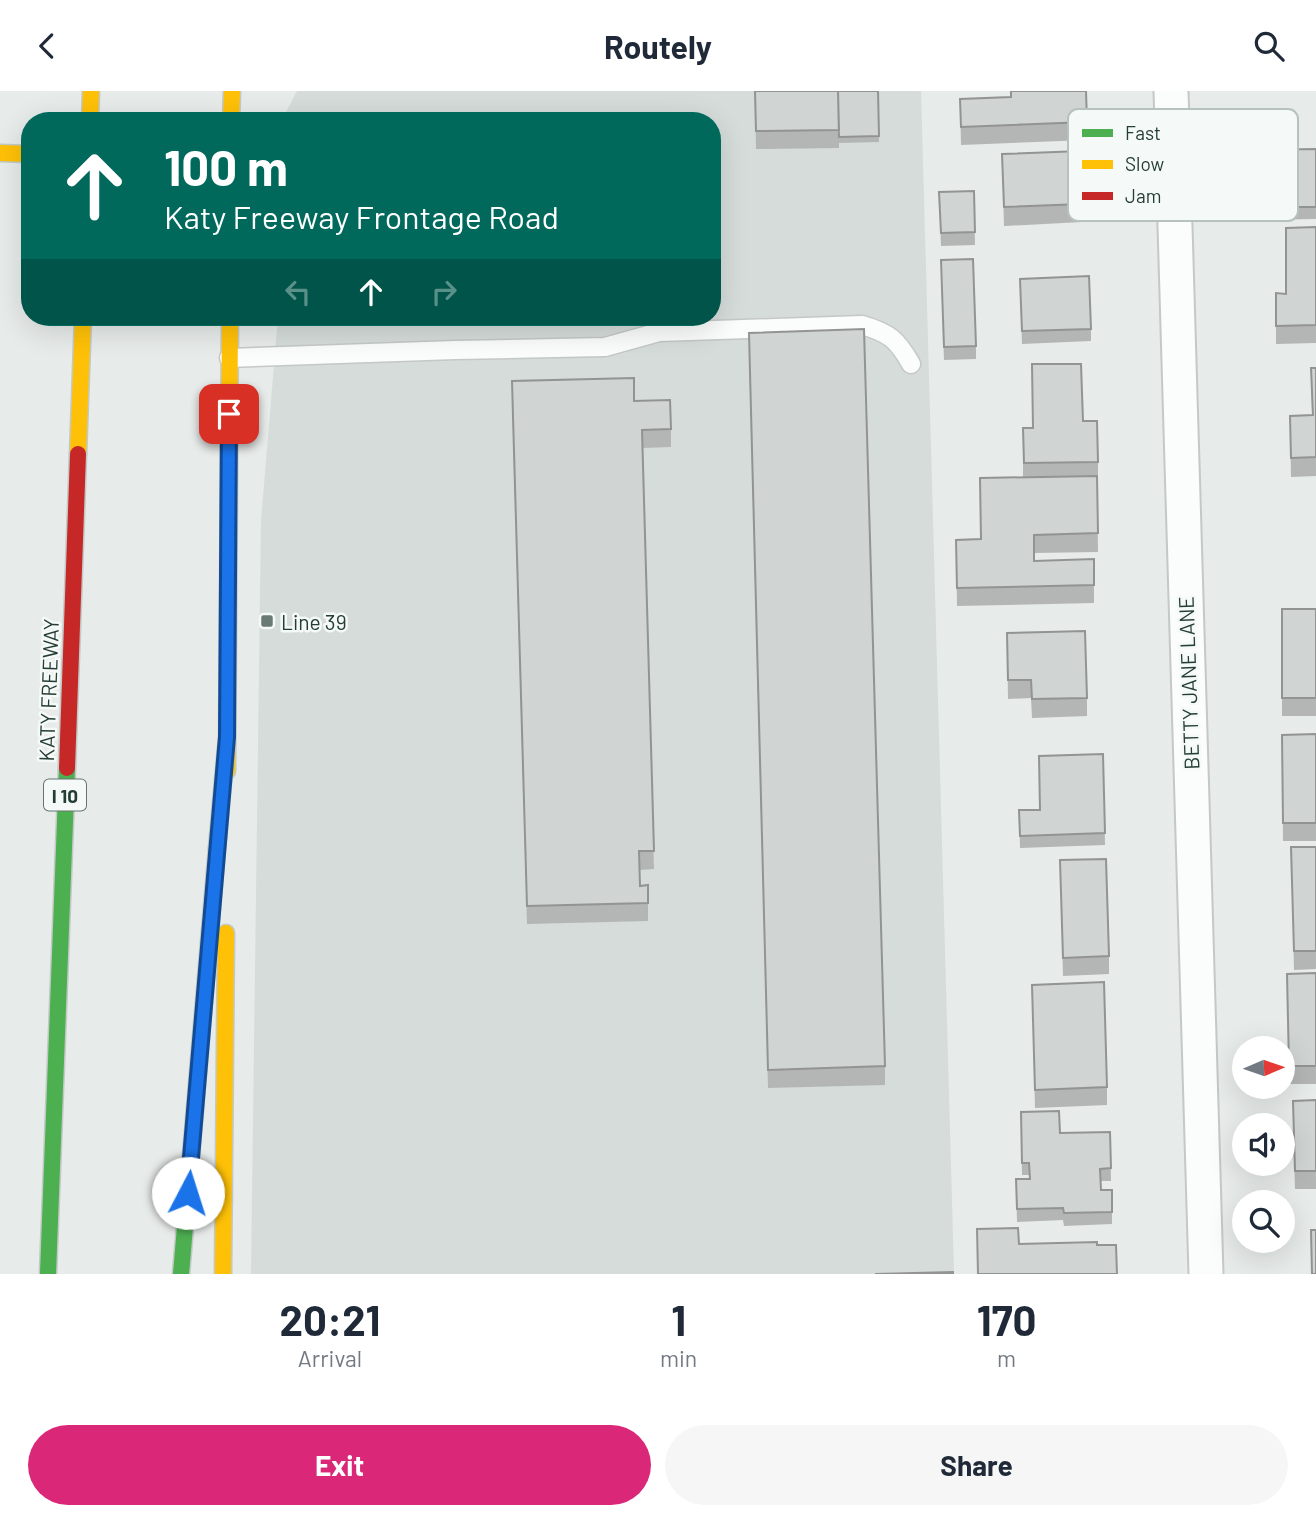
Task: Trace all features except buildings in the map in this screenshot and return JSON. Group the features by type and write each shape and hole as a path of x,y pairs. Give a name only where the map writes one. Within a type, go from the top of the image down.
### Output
{"main road":[{"path":"90,91 90,112"},
{"path":"232,91 232,112"},
{"path":"0,153 21,154"},
{"name":"KATY FREEWAY","path":"48,1274 83,326"},
{"path":"223,1274 230,326"},
{"path":"181,1274 227,737"},
{"path":"57,1047 67,1180"}],"street":[{"name":"BETTY JANE LANE","path":"1171,91 1172,109"},
{"name":"BETTY JANE LANE","path":"1175,221 1206,1274"}],"lane":[{"path":"229,358 605,348 660,332 862,325 891,335 902,347 911,364"}],"shaded area":[{"path":"297,91 921,91 954,1274 251,1274 261,521 277,326 721,326 721,112 286,112"}],"traffic: fast":[{"path":"48,1274 67,768"},
{"path":"181,1274 217,848"}],"traffic: slow":[{"path":"90,112 91,91"},
{"path":"231,112 232,91"},
{"path":"0,153 21,154"},
{"path":"78,454 83,326"},
{"path":"227,771 230,326"},
{"path":"217,848 227,737"},
{"path":"223,1274 226,933"}],"traffic: jam":[{"path":"67,768 78,454"}],"place":[{"name":"Line 39","path":"267,621"}],"route":[{"path":"188,1193 227,737 229,414"}]}
